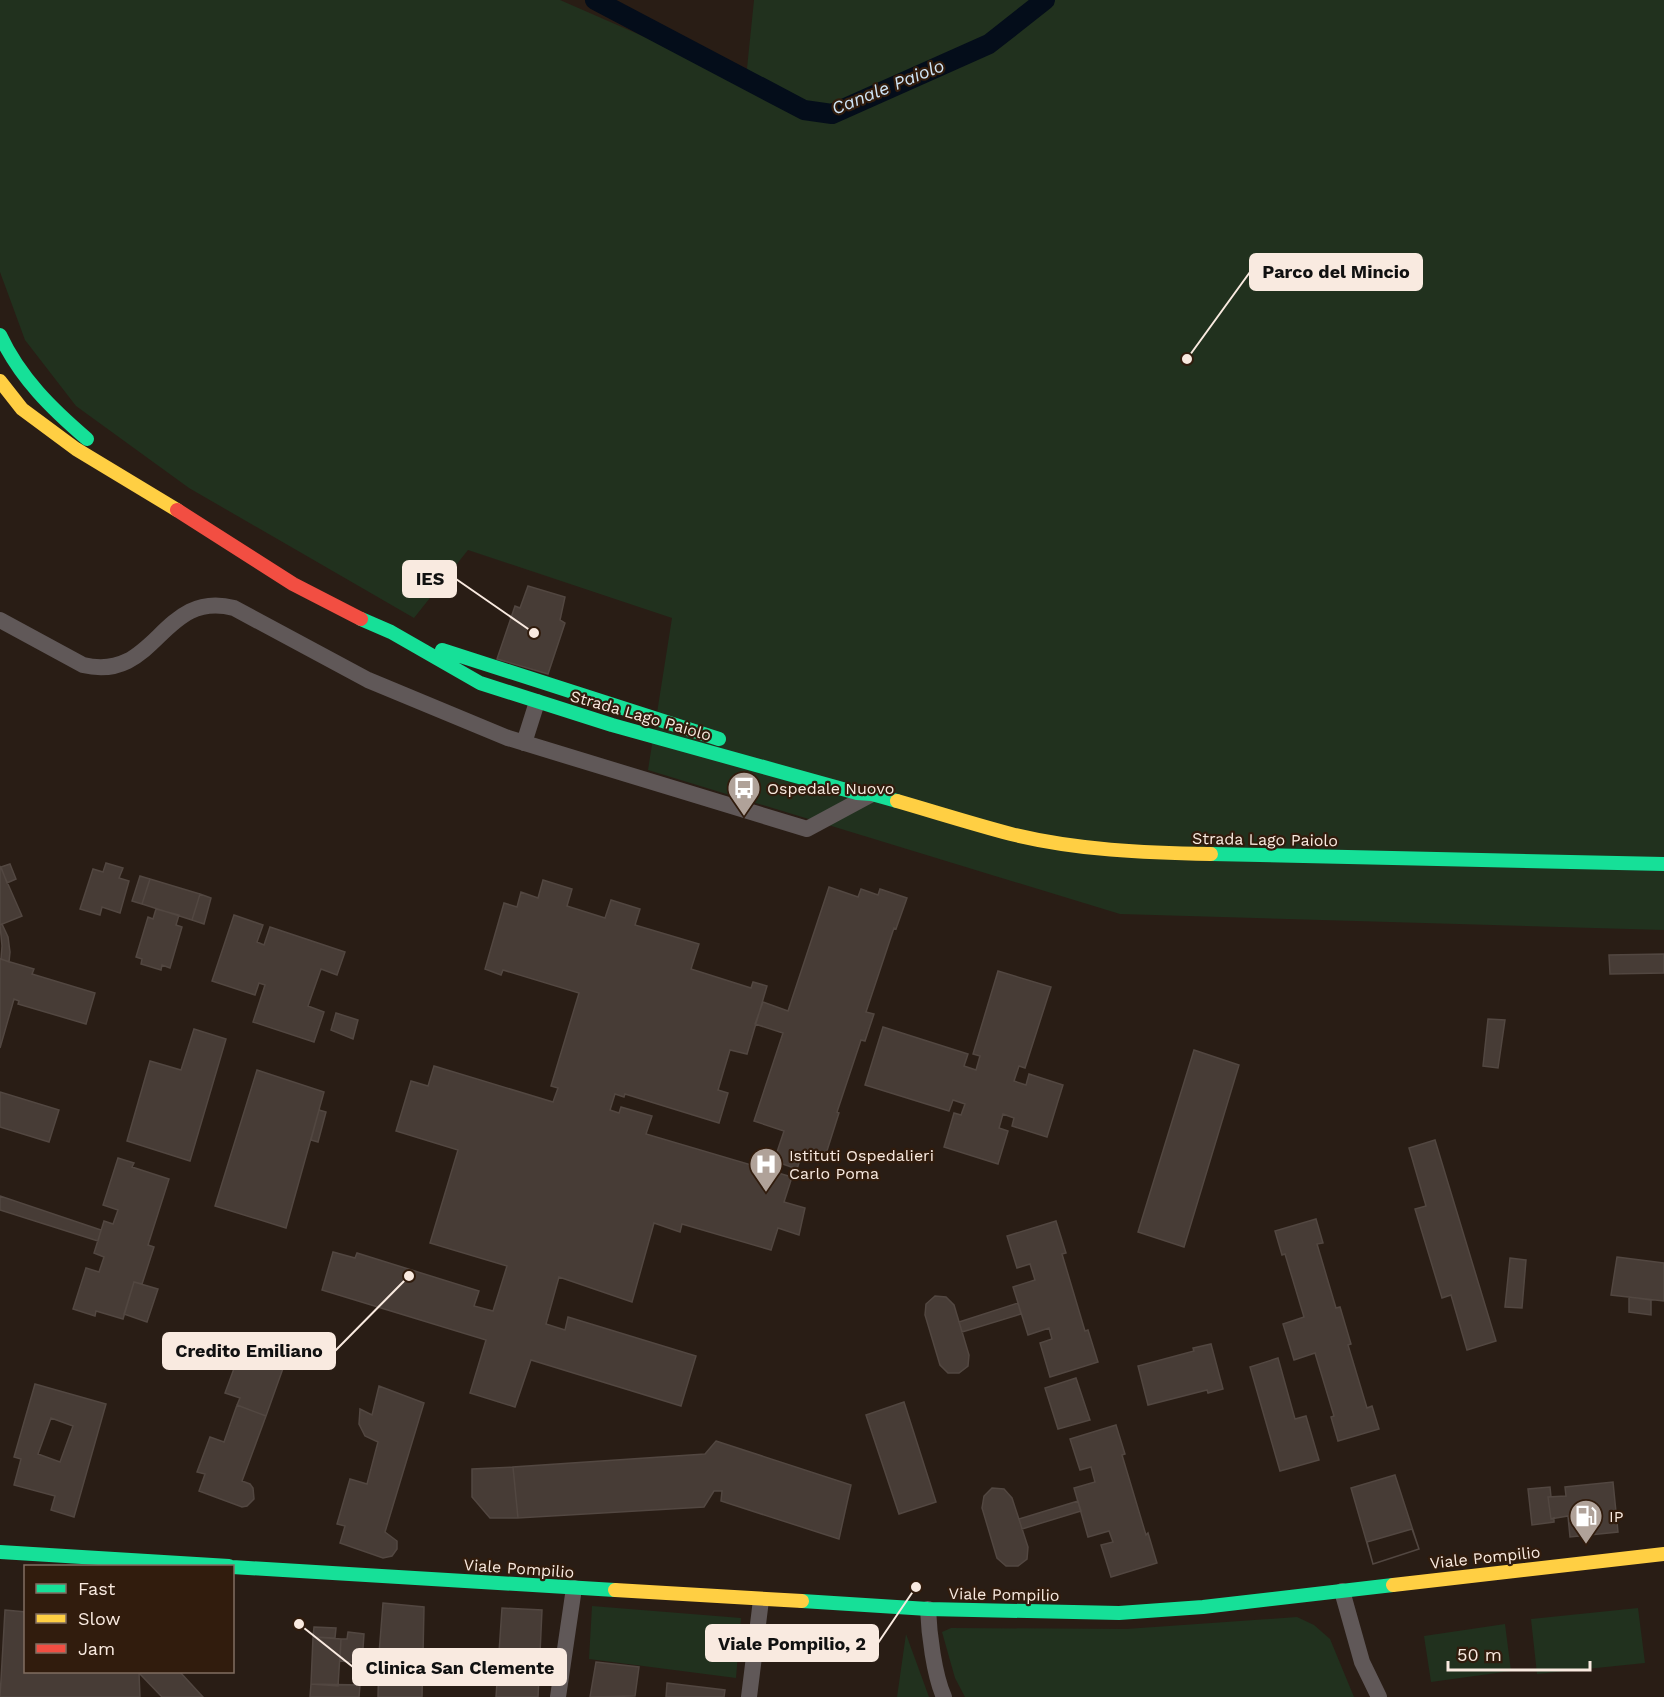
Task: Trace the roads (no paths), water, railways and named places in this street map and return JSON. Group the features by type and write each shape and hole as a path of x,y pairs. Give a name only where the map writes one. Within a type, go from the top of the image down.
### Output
{"street":[{"name":"Strada Lago Paiolo","path":"0,335 8,354 54,411 134,483"},
{"name":"Strada Lago Paiolo","path":"0,381 22,409 76,448 293,584 409,643 480,683 612,725 857,793 872,794 1012,834 1053,842 1156,853 1664,864"},
{"path":"0,395 22,409"},
{"path":"0,620 83,665 105,668 124,664 142,654 176,619 188,612 210,604 221,605 234,608 368,680 524,743 807,829 872,794"},
{"name":"Strada Lago Paiolo","path":"409,643 434,648 512,672 858,785 872,794"},
{"path":"524,743 537,702"},
{"name":"Viale Pompilio","path":"0,1552 200,1565"},
{"name":"Viale Pompilio","path":"234,1567 928,1609 1119,1613 1153,1612 1664,1554"},
{"path":"558,1697 574,1588"},
{"path":"1342,1591 1362,1662 1377,1696"},
{"path":"749,1697 761,1600"},
{"path":"928,1609 932,1646 940,1690 944,1697"}],"waterway":[{"name":"Canale Paiolo","path":"595,0 804,110 832,114 989,44 1045,0"}],"place":[{"name":"Parco del Mincio","path":"1187,359"},
{"name":"IES","path":"534,633"},
{"name":"Ospedale Nuovo","path":"744,817"},
{"name":"Istituti Ospedalieri Carlo Poma","path":"766,1193"},
{"name":"Credito Emiliano","path":"409,1276"},
{"name":"IP","path":"1586,1545"},
{"name":"Viale Pompilio, 2","path":"916,1587"},
{"name":"Clinica San Clemente","path":"299,1624"}]}
